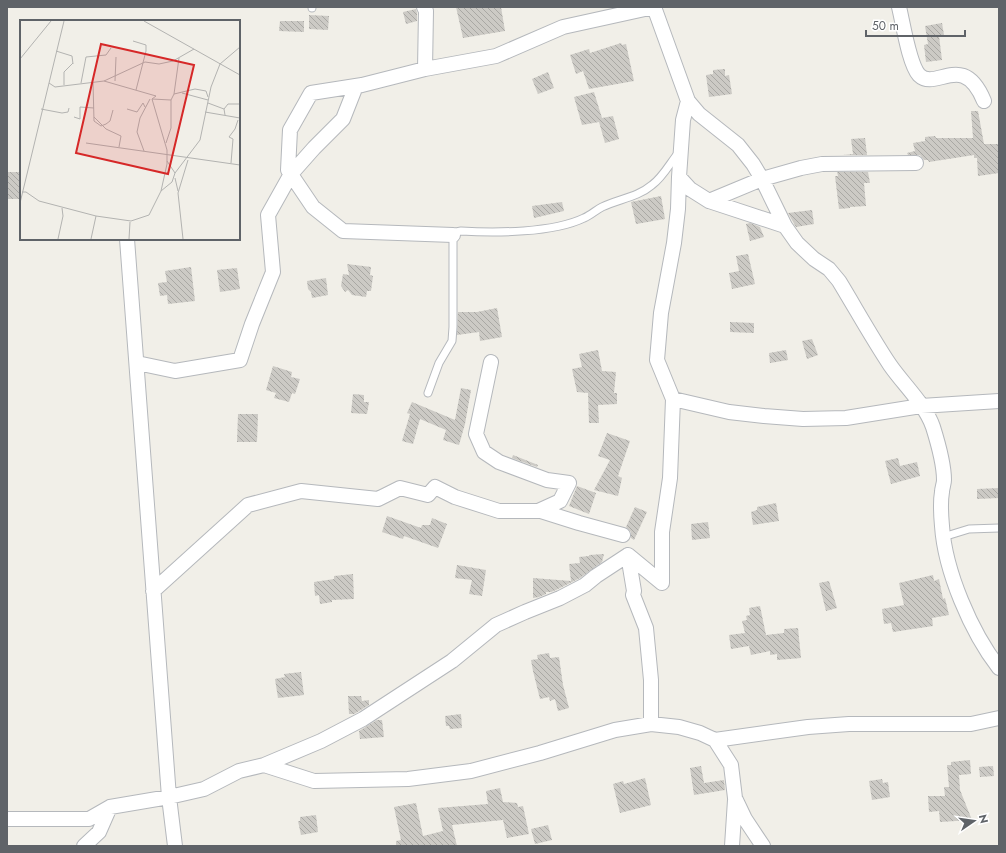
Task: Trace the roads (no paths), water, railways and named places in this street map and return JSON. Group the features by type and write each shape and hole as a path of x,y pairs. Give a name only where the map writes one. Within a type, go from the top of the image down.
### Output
{"street":[{"path":"424,7 426,25 425,69"},
{"path":"453,235 343,231 313,207 288,170 290,130 311,93 356,86 425,69 496,56 563,27 654,7 688,101 699,114 738,146 753,164 785,226 814,259 829,269 839,281 889,364 921,406 932,426 941,458 944,481 941,502 944,550 953,577 977,634 999,668"},
{"path":"899,7 913,66 920,76 932,80 956,74 965,75 979,88 984,101"},
{"path":"137,363 175,371 240,360 252,324 273,272 268,215 291,174 343,119 356,86"},
{"path":"628,555 662,583 662,532 670,478 673,399 657,360 661,313 674,243 678,208 683,120 688,101"},
{"path":"708,200 762,179 801,168 822,164 916,163"},
{"path":"679,177 690,189 708,200 785,226"},
{"path":"127,240 169,797 175,846"},
{"path":"491,362 476,434 484,452 499,462 547,480 569,484 560,501 538,511"},
{"path":"673,399 729,412 802,419 846,418 921,406 999,401"},
{"path":"153,591 248,505 301,491 378,499 400,488 428,495 435,487 455,497 499,511 538,511 623,535"},
{"path":"628,555 634,590 633,595 647,634 651,680 651,724"},
{"path":"7,819 89,819 110,807 169,797 204,789 239,771 264,765 321,741 363,719 452,661 496,625 560,598 585,585 628,555"},
{"path":"715,740 808,727 849,724 971,724 999,718"},
{"path":"264,765 314,781 408,779 471,771 540,753 615,730 651,724 680,726 715,740 731,765 735,798 732,846"},
{"path":"735,798 744,819 763,846"},
{"path":"84,846 99,832 110,807"}],"lane":[{"path":"428,393 439,363 452,341 453,235 456,232 505,232 530,230 559,226 585,218 602,207 630,197 652,186 682,149"},
{"path":"943,537 969,529 999,528"}]}
